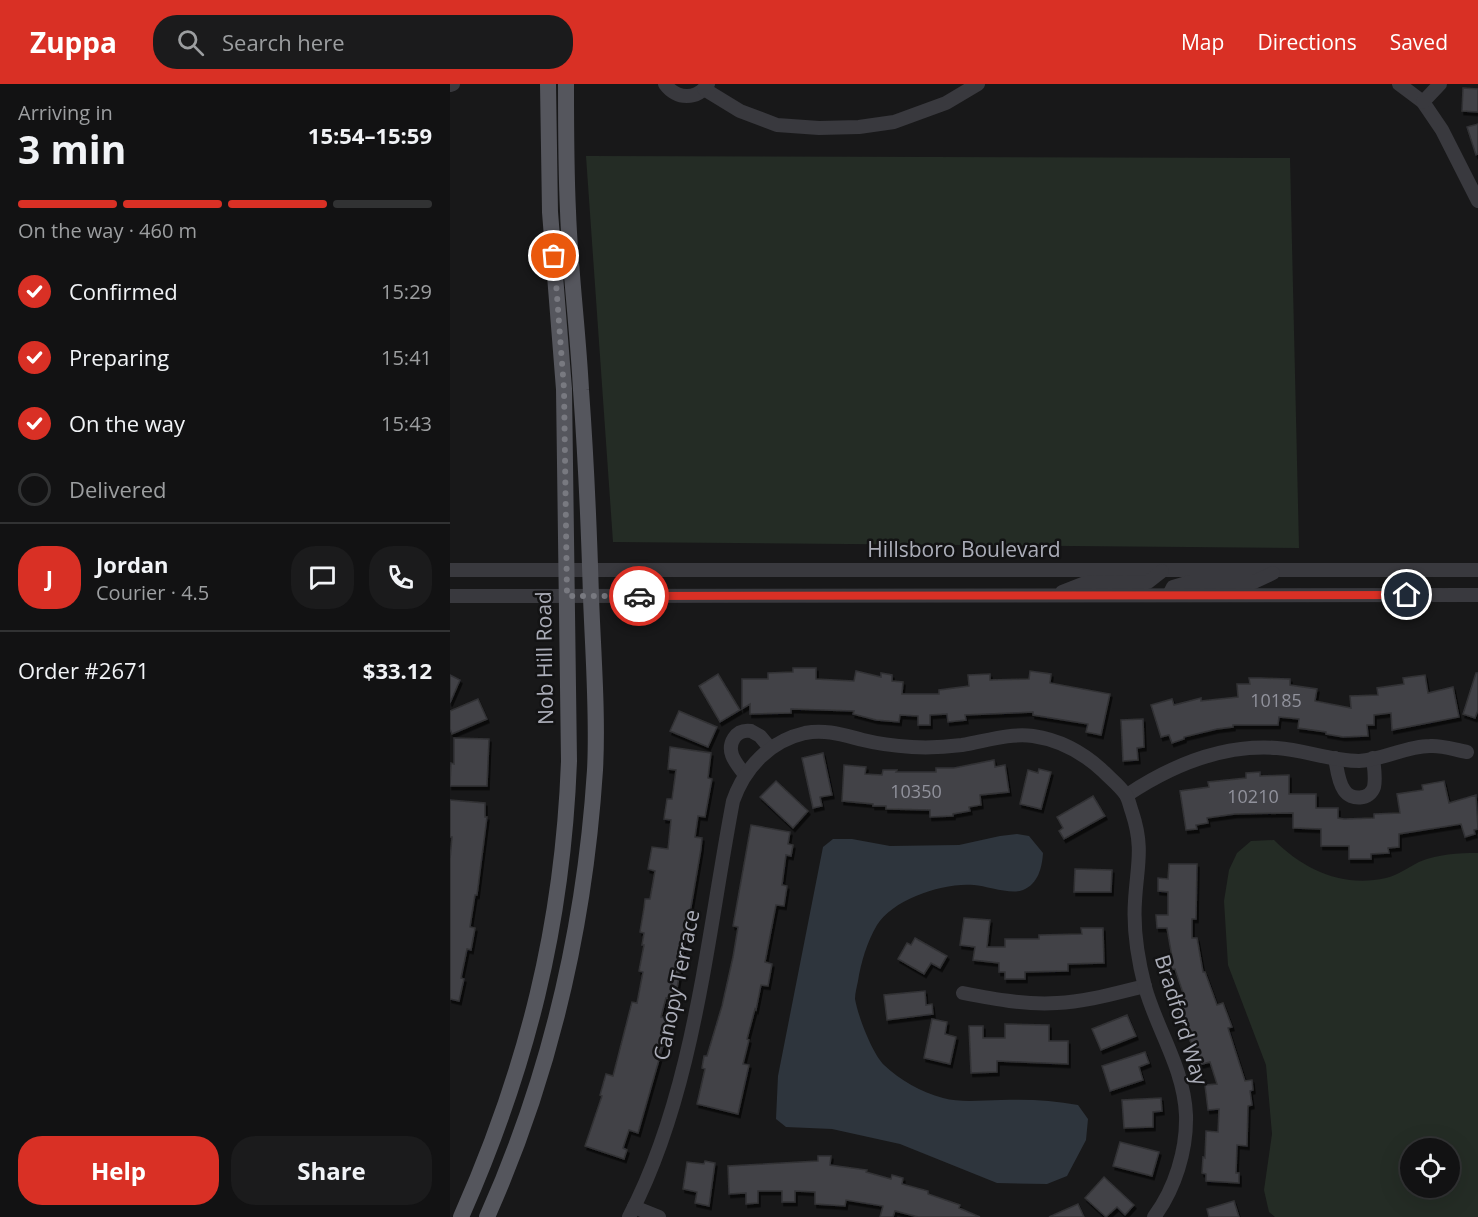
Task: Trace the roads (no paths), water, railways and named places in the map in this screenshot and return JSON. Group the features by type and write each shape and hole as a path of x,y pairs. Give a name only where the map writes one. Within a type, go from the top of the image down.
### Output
{"main road":[{"name":"Nob Hill Road","path":"461,1217 484,1165 522,1055 548,954 559,888 567,809 569,761 564,389 550,212 549,84"},
{"path":"486,1217 506,1173 556,1023 570,959 582,884 595,767 590,570 581,389 568,212 566,84"},
{"path":"550,212 568,212"}],"street":[{"path":"665,84 681,96 689,96 706,87 740,111 777,125 819,128 859,127 894,122 946,103 978,84"},
{"path":"1399,84 1422,102 1442,130 1478,201"},
{"path":"1422,102 1440,84"},
{"name":"Hillsboro Boulevard","path":"450,570 1478,570"},
{"path":"1168,595 1173,587 1190,582 1254,582 1277,570"},
{"path":"1055,595 1085,583 1148,582 1162,571"},
{"path":"450,596 1478,595"},
{"path":"745,775 730,751 730,745 738,733 751,731 760,736 770,748"},
{"name":"Canopy Terrace","path":"631,1212 657,1150 673,1103 689,1038 733,801 740,782 756,761 770,748 805,733 821,731 839,733 886,745 914,747 939,747 1010,736 1032,736 1069,746 1089,759 1127,795"},
{"path":"1127,795 1177,766 1199,758 1251,748 1278,748 1346,761 1431,746 1467,752"},
{"path":"1335,758 1344,792 1353,798 1363,798 1374,786 1373,758"},
{"name":"Bradford Way","path":"1127,795 1140,854 1135,911 1138,953 1145,986 1178,1069 1186,1114 1186,1131 1172,1189 1154,1217"},
{"path":"963,993 1011,1001 1057,1003 1145,986"},
{"path":"631,1212 659,1217"}]}
